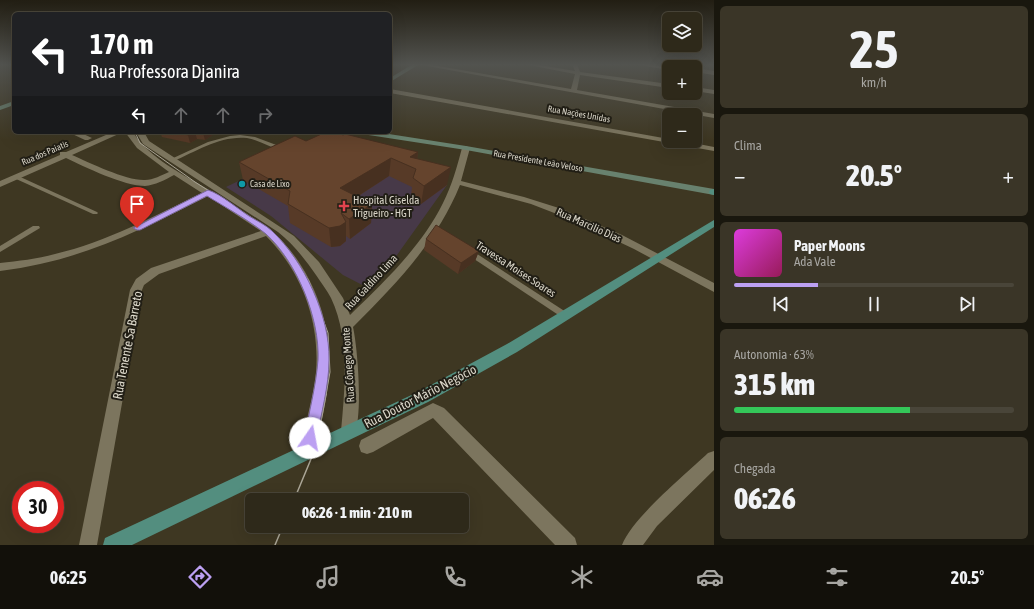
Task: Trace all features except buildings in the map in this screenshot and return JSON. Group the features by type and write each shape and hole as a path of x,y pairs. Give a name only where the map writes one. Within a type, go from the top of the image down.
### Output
{"main road":[{"path":"0,108 12,104"},
{"name":"Rua Presidente Leão Veloso","path":"375,134 466,148 714,192"},
{"name":"Rua Doutor Mário Negócio","path":"112,545 423,397 512,348 566,316 714,223"}],"street":[{"path":"545,89 662,111"},
{"path":"564,89 714,116"},
{"path":"702,90 714,92"},
{"name":"Rua Nações Unidas","path":"392,91 662,140"},
{"path":"702,118 714,120"},
{"path":"77,134 88,138"},
{"name":"Rua dos Paiatis","path":"0,176 97,134"},
{"name":"Rua dos Paiatis","path":"0,184 114,134"},
{"path":"130,134 139,146 174,172 208,192 268,232 288,256 304,280 315,307 323,343 324,360 321,383 307,452"},
{"name":"Rua Cônego Monte","path":"141,134 146,142 281,230 299,245 337,298 346,326 351,394 349,431"},
{"name":"Rua Nações Unidas","path":"702,147 714,149"},
{"name":"Rua Galdino Lima","path":"346,326 397,275 436,231 443,211 457,182 466,148"},
{"path":"56,152 130,180 143,183 151,182 174,172"},
{"name":"Rua Marcilio Dias","path":"457,182 558,210 658,258 714,288"},
{"path":"0,267 52,259 93,247 123,235 208,192"},
{"name":"Rua Tenente Sa Barreto","path":"88,545 136,290 140,282 155,271 268,232"},
{"path":"367,446 433,410 439,413 568,545"},
{"path":"631,545 651,520 714,459"}],"lane":[{"path":"172,160 224,138 235,136 248,137 275,147 288,149"},
{"path":"16,177 95,213"},
{"path":"0,249 36,228"},
{"name":"Travessa Moises Soares","path":"458,245 566,316"}],"shaded area":[{"name":"Hospital Giselda Trigueiro - HGT","path":"317,143 447,185 372,290 343,275 271,216 226,187"}],"tram line":[{"path":"136,134 140,143 195,182 269,229 279,238 309,281 328,333 330,372 326,395"},
{"path":"297,493 316,447 326,394"},
{"path":"275,545 280,533"}],"place":[{"name":"Casa de Lixo","path":"242,184"},
{"name":"Hospital Giselda Trigueiro - HGT","path":"344,206"}],"route":[{"path":"137,228 208,192 268,232 279,244 304,280 315,307 323,343 324,360 322,377 310,438"}]}
